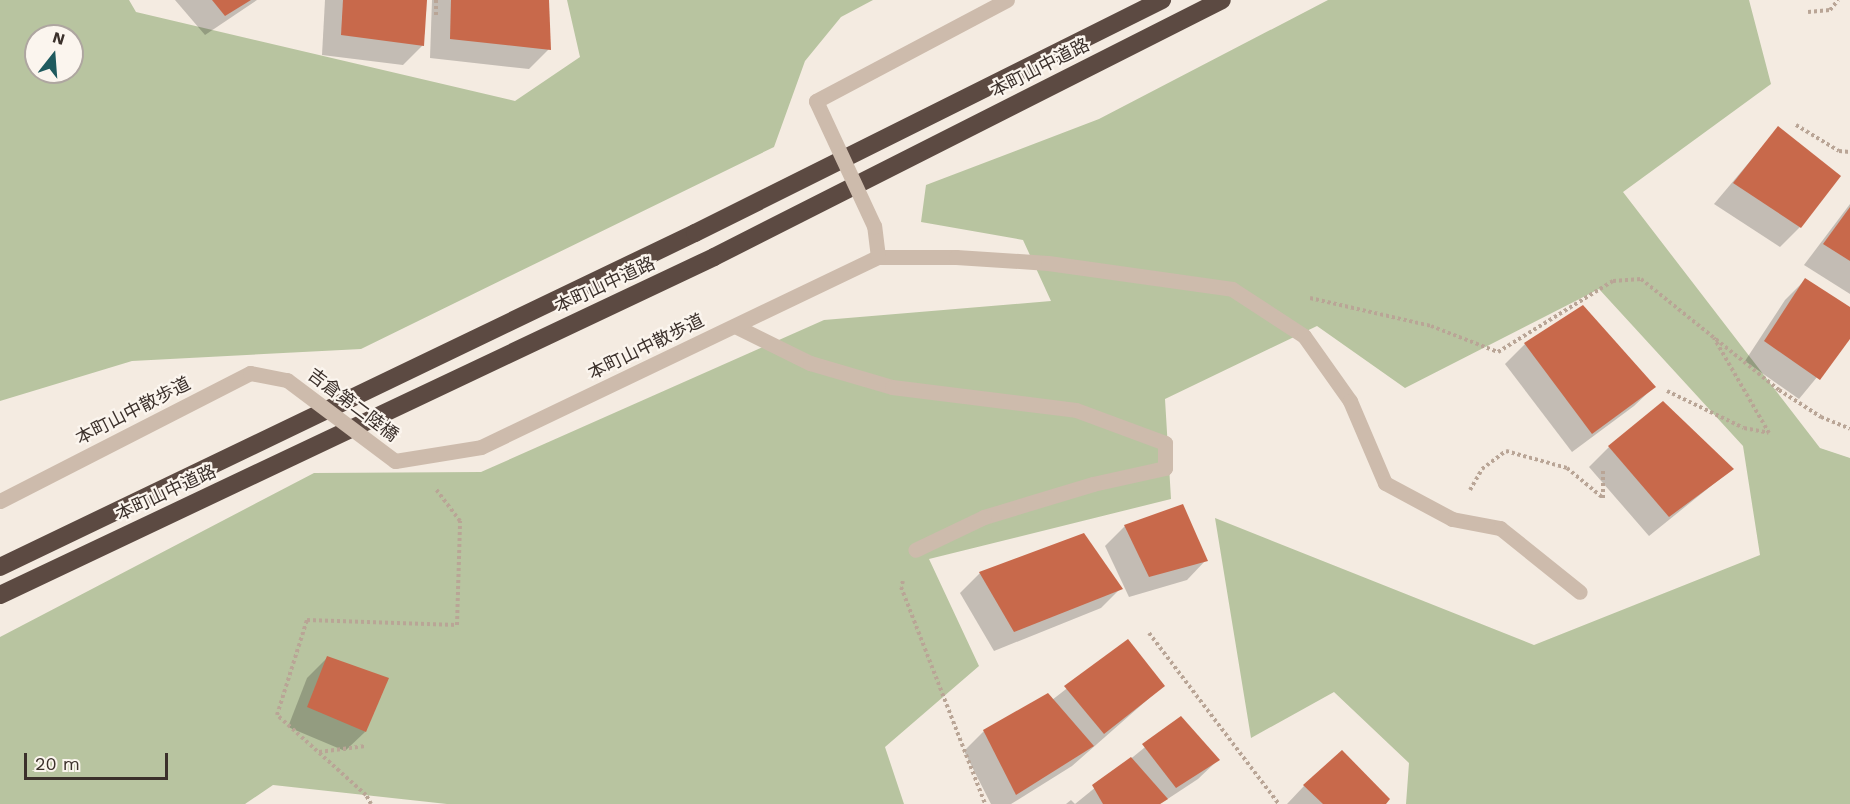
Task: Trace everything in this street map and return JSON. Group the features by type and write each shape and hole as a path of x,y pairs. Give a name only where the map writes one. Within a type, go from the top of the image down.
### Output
{"highway":[{"name":"本町山中道路","path":"0,567 695,233 1162,0"},
{"name":"本町山中道路","path":"0,595 714,256 1222,0"}],"street":[{"path":"1007,0 816,101 874,226 878,257 956,256 1048,263 1232,289 1304,336 1350,401 1385,483 1452,519 1500,528 1580,592"},
{"name":"本町山中散歩道","path":"395,461 481,447 878,257"},
{"path":"735,326 810,363 892,387 1076,410 1165,443 1165,468 1093,484 984,517 915,550"},
{"name":"本町山中散歩道","path":"0,501 250,373 287,380"},
{"name":"吉倉第二陸橋","path":"287,380 395,461"}],"path":[{"path":"436,0 436,15"},
{"path":"1808,12 1830,10 1838,0"},
{"path":"1796,125 1839,151 1850,152"},
{"path":"1298,294 1431,326 1498,352 1613,281 1641,279 1779,390 1821,417 1850,429"},
{"path":"1666,391 1744,428 1769,433 1712,335"},
{"path":"1452,519 1482,469 1506,451 1567,468 1603,498 1603,469"},
{"path":"370,804 366,795 278,715 307,620 457,625 460,521 432,481"},
{"path":"915,550 901,587 985,804"},
{"path":"1149,633 1269,796 1280,804"},
{"path":"318,752 366,746"}],"green space":[{"path":"0,0 129,0 136,12 515,101 580,57 567,0 873,0 841,17 805,61 774,147 361,349 132,361 0,401"},
{"path":"1328,0 1749,0 1771,84 1623,192 1820,448 1850,458 1850,804 1406,804 1409,763 1334,692 1251,738 1215,518 1534,645 1760,555 1743,446 1599,289 1405,388 1317,326 1165,399 1171,499 929,559 979,666 885,747 904,804 447,804 273,785 245,804 0,804 0,637 314,473 481,472 824,320 1051,301 1023,240 921,222 926,185 1099,119"}],"building":[{"path":"212,0 251,0 225,16"},
{"path":"343,0 427,0 424,46 341,35"},
{"path":"451,0 549,0 551,50 450,39"},
{"path":"1778,126 1841,176 1801,228 1733,183"},
{"path":"1850,207 1850,261 1823,244"},
{"path":"1805,278 1850,307 1850,339 1820,380 1764,341"},
{"path":"1583,305 1656,387 1592,434 1524,343"},
{"path":"1663,401 1734,469 1669,517 1608,446"},
{"path":"1183,504 1208,561 1149,577 1124,525"},
{"path":"1084,533 1123,589 1014,632 979,572"},
{"path":"1128,639 1165,686 1104,734 1064,686"},
{"path":"327,656 389,678 366,732 307,707"},
{"path":"1048,693 1094,746 1016,795 983,730"},
{"path":"1181,716 1220,760 1176,788 1142,744"},
{"path":"1342,750 1390,799 1386,804 1323,804 1303,785"},
{"path":"1131,757 1168,799 1160,804 1103,804 1092,785"}]}
